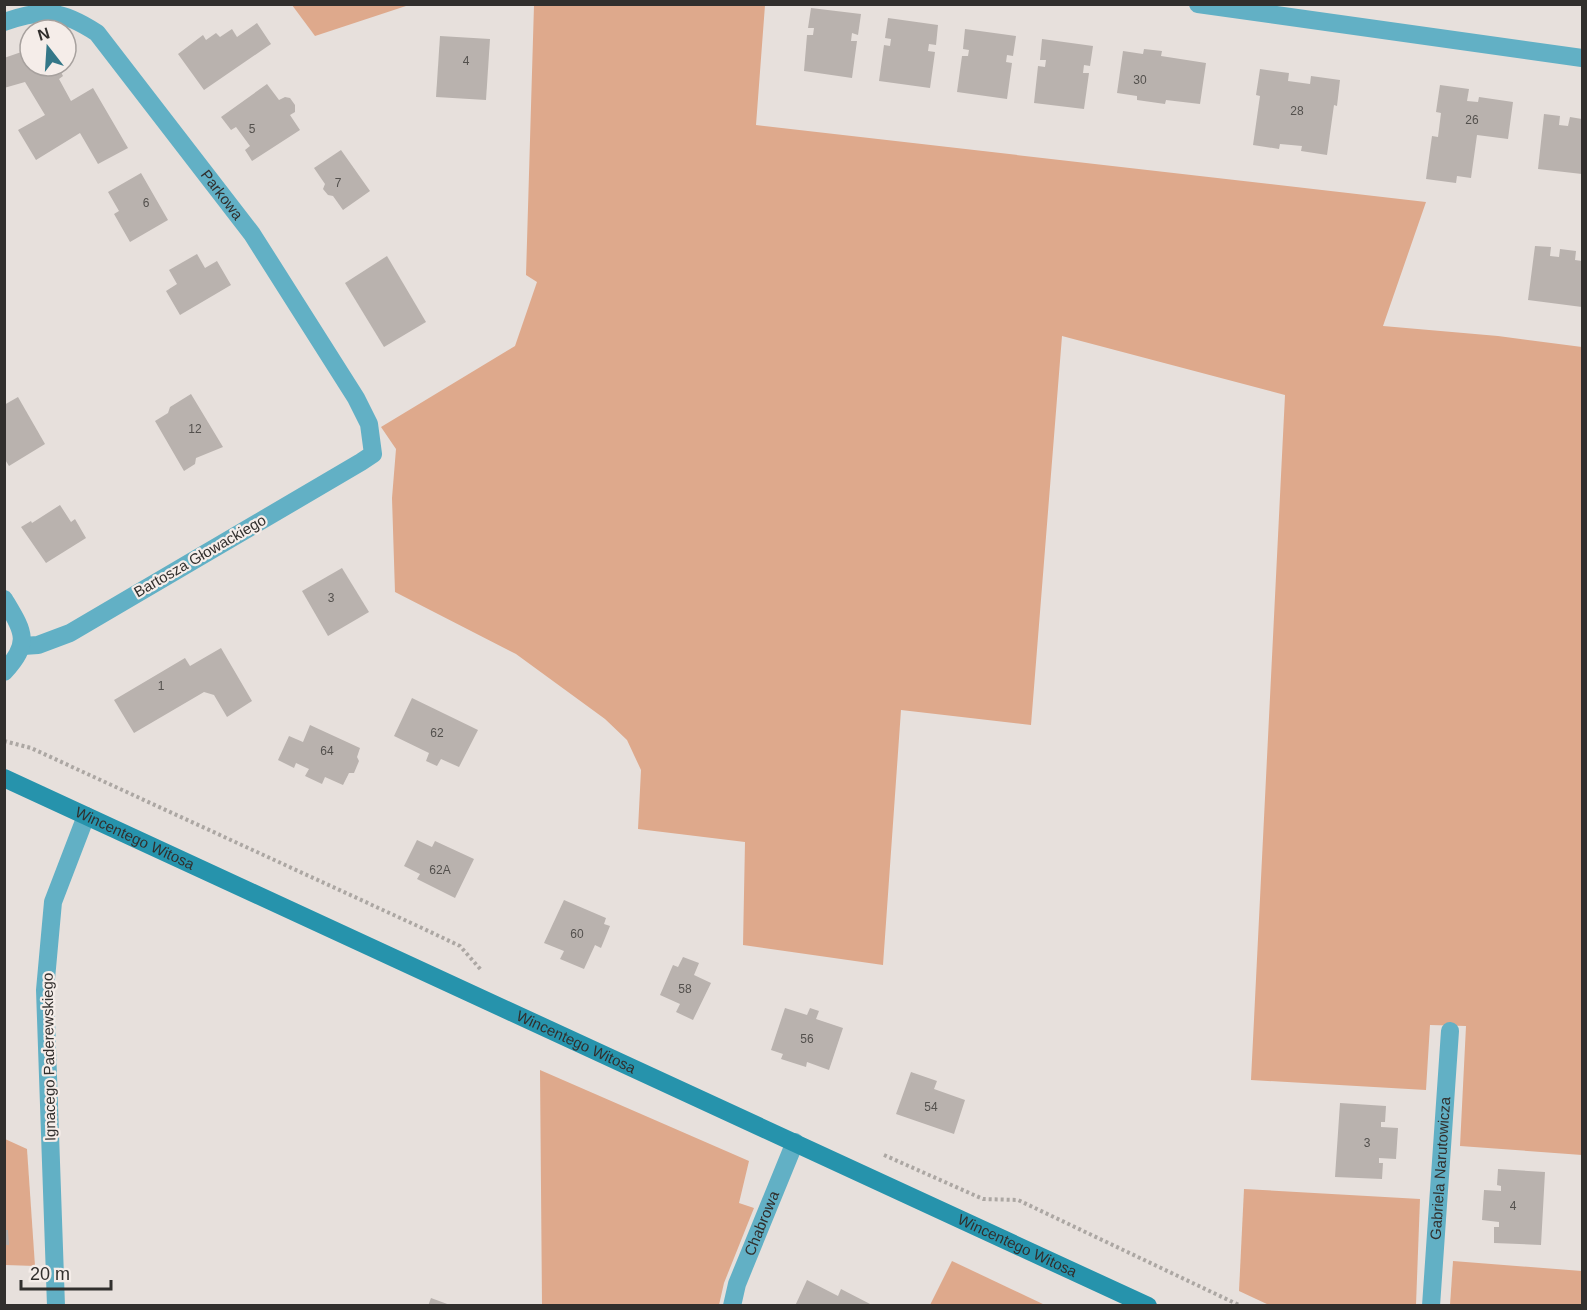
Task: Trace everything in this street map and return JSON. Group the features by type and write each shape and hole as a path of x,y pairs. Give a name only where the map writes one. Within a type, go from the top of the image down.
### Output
{"street":[{"path":"1198,4 1582,58"},
{"name":"Parkowa","path":"4,22 34,11 75,19 97,33 252,234 356,398 369,424 373,454"},
{"name":"Bartosza Głowackiego","path":"23,646 38,645 70,633 373,454"},
{"path":"4,599 23,633 23,646 18,657 4,672"},
{"name":"Wincentego Witosa","path":"4,778 1148,1305"},
{"name":"Ignacego Paderewskiego","path":"56,1305 45,990 53,902 86,816"},
{"name":"Gabriela Narutowicza","path":"1431,1305 1450,1031"},
{"name":"Chabrowa","path":"732,1305 737,1284 795,1142"}],"path":[{"path":"4,741 31,748 460,946 488,976"},
{"path":"877,1151 983,1199 1018,1200 1241,1305"}],"shaded area":[{"path":"292,5 409,5 315,36"},
{"path":"534,5 765,5 756,125 1426,202 1383,326 1498,336 1582,347 1582,1155 1460,1146 1466,1026 1430,1025 1426,1090 1251,1080 1285,395 1062,336 1031,725 901,710 883,965 743,945 745,842 638,829 641,770 627,740 605,719 516,654 395,592 392,498 396,449 381,427 515,346 537,282 526,275"},
{"path":"540,1070 749,1161 739,1203 754,1208 724,1283 719,1305 542,1305"},
{"path":"5,1139 27,1149 35,1266 5,1265"},
{"path":"1244,1189 1420,1199 1416,1305 1269,1305 1239,1291"},
{"path":"952,1261 1045,1305 930,1305"},
{"path":"1453,1261 1582,1271 1582,1305 1450,1305"}],"building":[{"path":"811,8 861,14 858,35 852,33 851,41 857,41 852,78 804,71 807,35 813,35 814,28 808,28"},
{"path":"888,18 938,25 936,45 929,44 928,51 935,52 930,88 879,81 884,45 890,46 891,39 885,38"},
{"path":"257,23 271,44 204,90 178,54 203,35 206,40 216,33 220,37 232,29 237,37"},
{"path":"965,29 1016,36 1013,56 1007,55 1006,62 1012,63 1007,99 957,92 962,56 968,56 969,50 963,49"},
{"path":"440,36 490,39 486,100 436,97"},
{"path":"1042,39 1093,46 1090,66 1084,65 1083,73 1089,73 1084,109 1034,103 1038,66 1045,67 1046,60 1040,60"},
{"path":"1144,49 1162,51 1161,56 1206,63 1200,104 1166,100 1165,104 1137,100 1137,96 1117,93 1123,51 1143,54"},
{"path":"18,53 18,78 60,78 71,101 93,88 128,148 98,164 80,133 36,160 18,130 45,115 25,82 4,88 4,58"},
{"path":"1260,69 1289,73 1288,81 1310,84 1311,76 1340,80 1327,155 1301,151 1302,146 1280,144 1279,149 1253,145 1260,96 1256,95"},
{"path":"267,84 279,100 285,97 290,98 295,105 295,112 290,115 300,130 252,161 245,150 250,146 236,127 231,130 221,117"},
{"path":"1440,85 1469,89 1467,101 1478,102 1479,97 1513,102 1508,139 1477,135 1471,178 1457,176 1456,183 1426,179 1432,136 1438,137 1441,113 1436,112"},
{"path":"1544,114 1560,116 1559,125 1568,126 1570,117 1582,119 1582,174 1538,169"},
{"path":"341,150 370,191 343,210 333,196 328,195 323,189 325,184 314,168"},
{"path":"141,173 168,220 130,242 114,214 119,211 108,192"},
{"path":"1535,246 1551,247 1550,256 1559,257 1560,249 1576,251 1575,260 1582,261 1582,307 1528,300"},
{"path":"197,254 205,268 217,261 231,285 180,315 166,291 177,284 169,270"},
{"path":"387,256 426,322 384,347 345,283"},
{"path":"191,394 223,447 196,458 195,464 184,471 155,421 168,413 170,407"},
{"path":"18,397 45,444 9,466 4,458 4,405"},
{"path":"60,505 71,522 75,519 86,538 46,563 21,527 31,521 32,523"},
{"path":"342,568 369,612 328,636 302,591"},
{"path":"221,648 252,701 227,717 214,695 204,692 134,733 114,700 185,658 190,666"},
{"path":"412,698 478,730 459,767 441,759 437,766 426,761 429,753 394,736"},
{"path":"310,725 360,748 357,757 359,761 354,773 349,773 343,785 325,777 322,784 305,776 309,769 296,763 294,768 278,760 289,736 303,742"},
{"path":"417,840 432,847 435,841 474,859 455,898 417,879 420,874 404,866"},
{"path":"564,900 606,918 604,924 610,926 601,948 595,945 584,969 560,959 564,951 544,943"},
{"path":"683,957 699,963 694,975 711,983 693,1020 676,1012 680,1004 660,995 673,965 678,967"},
{"path":"785,1008 807,1015 810,1008 819,1011 816,1019 843,1028 829,1070 807,1062 806,1067 781,1059 783,1054 771,1050"},
{"path":"911,1072 937,1081 934,1089 965,1100 954,1134 896,1114"},
{"path":"1340,1103 1386,1106 1385,1122 1381,1122 1381,1127 1398,1128 1396,1159 1379,1158 1379,1163 1383,1163 1382,1179 1335,1177"},
{"path":"1498,1169 1545,1172 1541,1245 1494,1243 1494,1227 1499,1227 1499,1222 1482,1220 1484,1190 1501,1191 1501,1186 1497,1185"},
{"path":"4,1230 8,1230 9,1245 4,1245"},
{"path":"807,1280 838,1296 841,1289 874,1306 795,1306"},
{"path":"431,1298 450,1305 450,1306 428,1306"}]}
